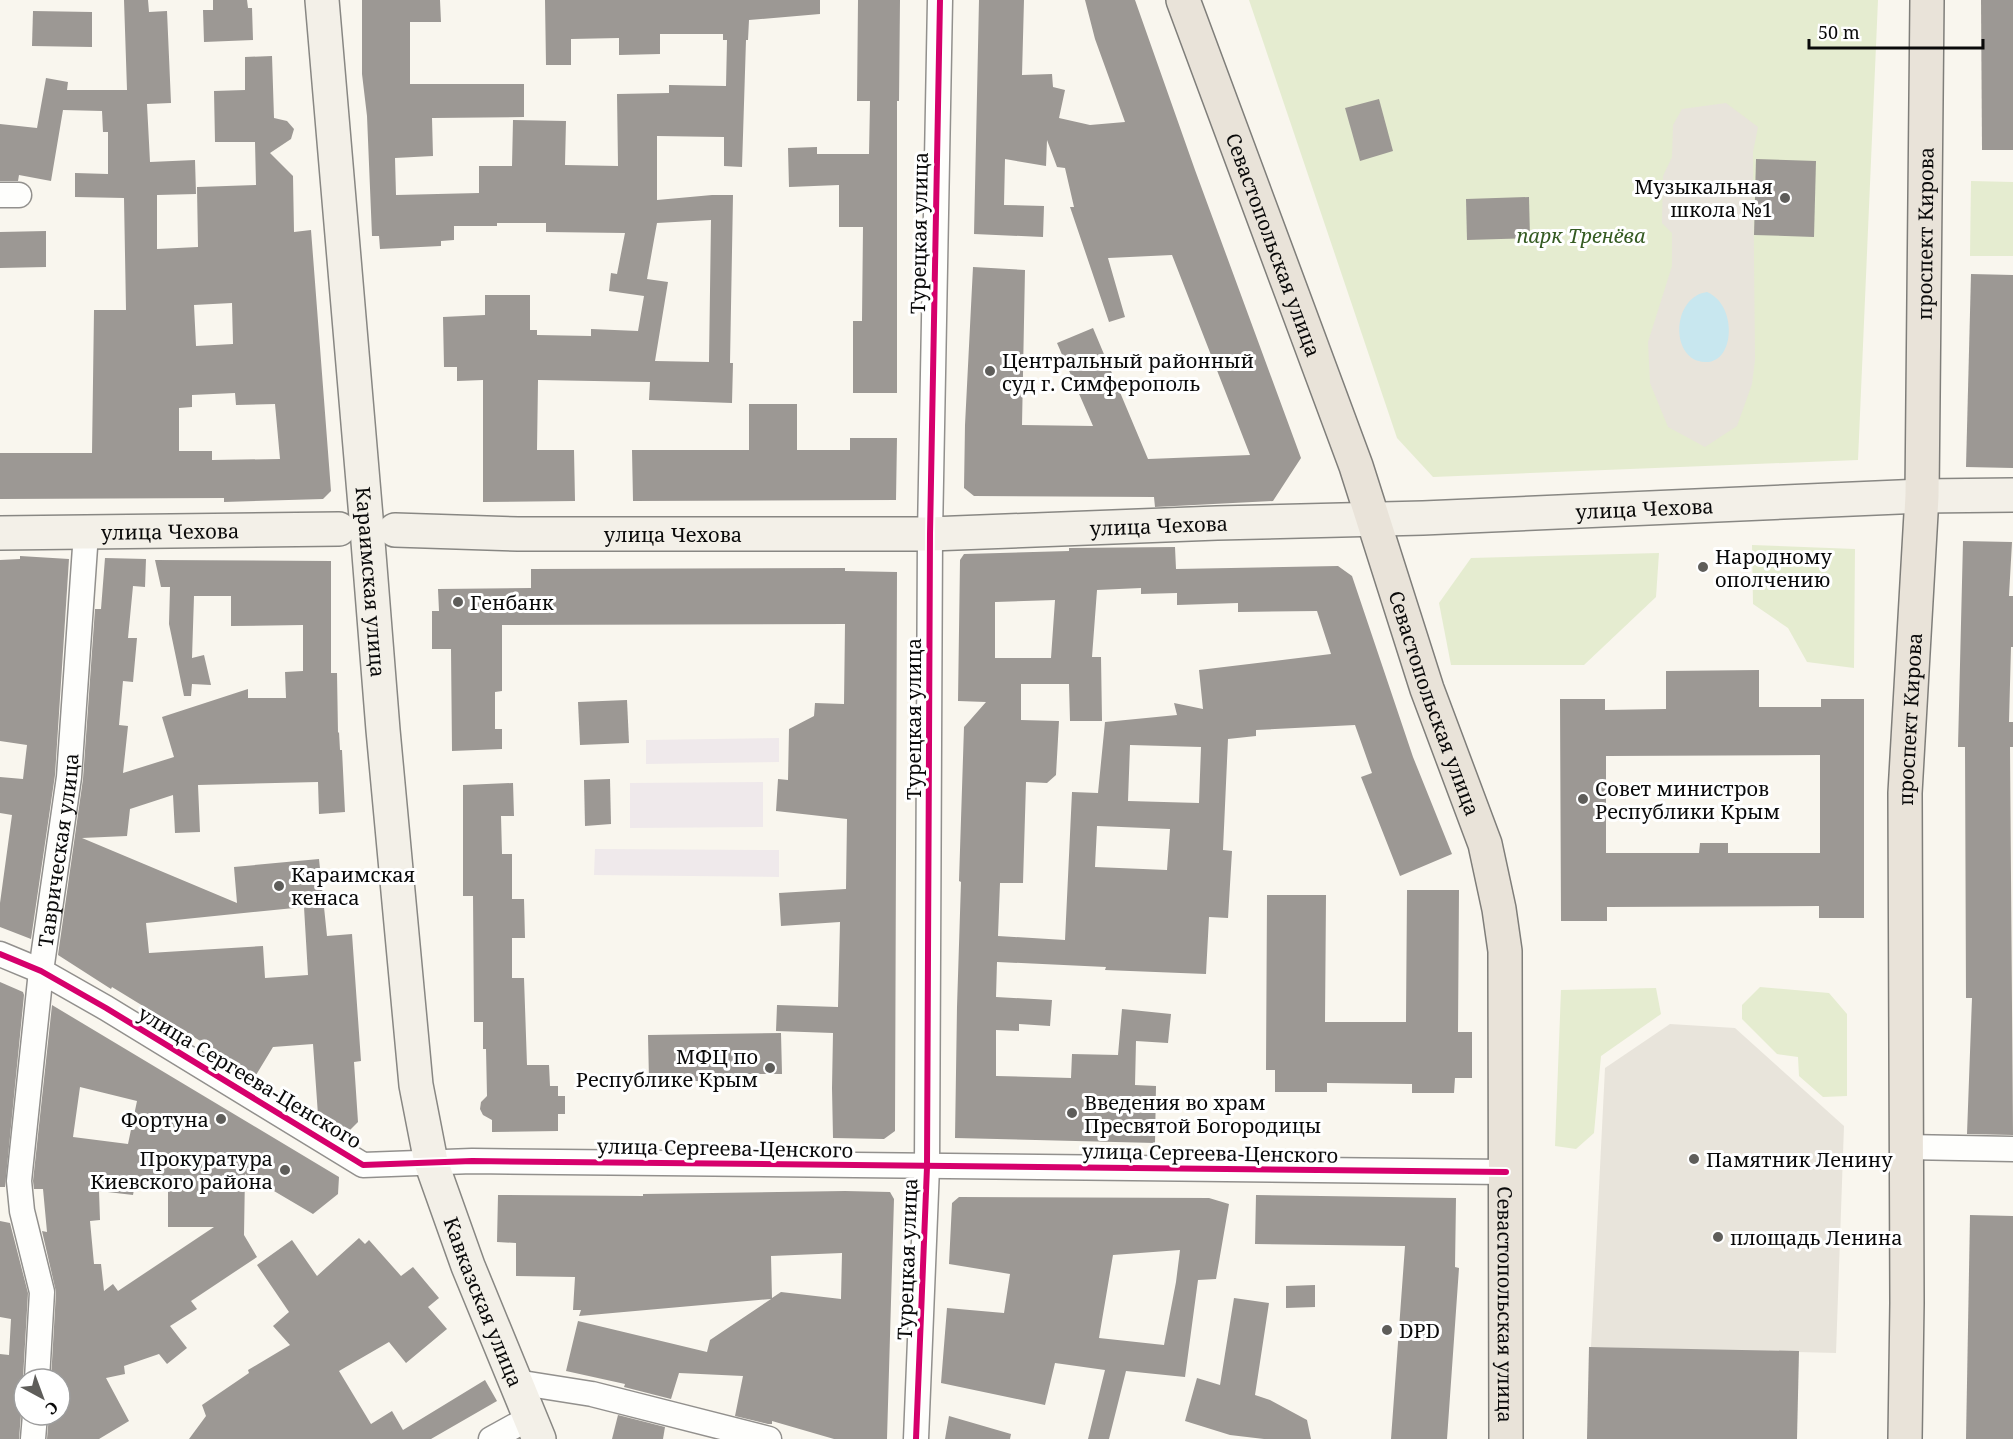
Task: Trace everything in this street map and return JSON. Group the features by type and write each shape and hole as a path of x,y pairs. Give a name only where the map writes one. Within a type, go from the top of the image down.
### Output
{"main road":[{"name":"Караимская улица","path":"322,0 368,529 382,730 417,1085 431,1162"},
{"name":"Севастопольская улица","path":"1183,0 1375,520 1427,689 1485,844 1499,909 1505,951 1506,1439"},
{"name":"проспект Кирова","path":"1905,1439 1905,793 1922,496 1927,0"},
{"name":"улица Чехова","path":"395,530 518,534 930,534 1217,522 1375,520 1922,496 2013,495"},
{"name":"улица Чехова","path":"0,533 339,529"},
{"name":"Кавказская улица","path":"431,1162 468,1266 535,1428"}],"street":[{"name":"Турецкая улица","path":"916,1439 927,1167 930,534 940,0"},
{"name":"Таврическая улица","path":"38,1367 42,1292 22,1211 19,1181 41,971 69,777 86,533"},
{"name":"улица Сергеева-Ценского","path":"0,954 41,971 106,1008 363,1165 484,1161 1506,1172"},
{"path":"1906,1147 2013,1149"},
{"path":"516,1382 592,1394 769,1439"},
{"path":"491,1439 535,1428"}],"shaded area":[{"path":"1726,103 1758,127 1753,152 1755,360 1752,384 1737,426 1705,447 1668,427 1650,383 1648,342 1672,266 1672,233 1662,223 1663,176 1672,157 1673,125 1682,109"},
{"path":"779,738 779,762 646,764 646,740"},
{"path":"763,782 763,827 630,828 630,783"},
{"path":"595,849 779,850 779,877 594,875"},
{"name":"площадь Ленина","path":"1670,1024 1735,1028 1844,1126 1836,1353 1591,1347 1605,1068"}],"green space":[{"name":"парк Тренёва","path":"1249,0 1878,0 1858,460 1433,477 1397,438"},
{"path":"1971,181 2013,182 2013,256 1970,256"},
{"path":"1752,545 1855,549 1854,668 1807,662 1788,628 1753,604"},
{"path":"1659,553 1656,597 1584,665 1451,665 1439,603 1471,558"},
{"path":"1760,987 1829,993 1847,1014 1847,1096 1823,1097 1799,1076 1798,1057 1777,1054 1742,1019 1742,1005"},
{"path":"1656,988 1661,1014 1601,1056 1594,1133 1576,1149 1555,1146 1561,990"}],"water":[{"path":"1707,292 1717,299 1724,309 1729,333 1722,354 1715,360 1705,362 1694,359 1685,351 1679,329 1681,316 1687,305 1695,296"}],"building":[{"path":"124,0 148,0 149,12 167,11 171,103 147,104 150,162 195,160 196,194 157,195 157,249 198,247 197,187 256,185 255,142 215,142 214,91 245,90 245,57 272,56 274,118 287,121 294,129 291,139 270,153 293,176 294,232 311,230 331,491 323,499 224,502 224,498 0,499 0,453 92,453 94,310 126,310 124,198 75,197 75,173 108,174 108,132 103,132 102,111 63,110 51,181 19,175 18,181 0,181 0,124 37,128 46,78 68,82 67,90 127,90","holes":["232,303 233,344 196,346 194,305","235,393 236,405 275,404 280,459 212,460 212,451 179,451 179,408 192,407 192,395"]},
{"path":"213,0 247,0 248,8 252,8 253,40 204,42 203,10 213,10"},
{"path":"362,0 440,0 441,22 410,22 410,84 524,84 524,117 432,118 433,156 395,158 396,195 479,193 479,166 512,166 513,120 566,121 565,165 618,166 617,94 669,93 669,85 726,86 727,40 723,40 723,34 660,34 660,54 619,55 619,38 571,39 571,65 546,65 545,0 820,0 820,14 749,20 748,40 746,40 742,167 724,166 724,137 657,136 657,200 733,195 730,363 733,363 732,403 649,400 650,382 538,380 537,450 574,450 575,501 483,502 483,380 457,381 457,367 444,367 443,317 485,315 485,295 530,295 530,330 537,330 537,335 591,336 591,329 638,331 644,296 609,291 611,273 617,274 625,233 546,232 546,223 497,223 497,226 454,226 454,240 441,241 441,246 380,249 379,236 372,236 367,116 362,74","holes":["711,220 709,362 655,361 668,282 647,279 657,223"]},
{"path":"858,0 900,0 899,101 897,101 897,393 853,393 853,321 862,321 863,227 839,227 839,185 789,187 788,148 817,147 817,154 869,154 870,101 857,101"},
{"path":"979,0 1024,0 1022,75 1052,74 1053,87 1065,90 1059,118 1090,125 1125,122 1095,39 1085,0 1135,0 1301,458 1273,501 1155,507 1154,497 974,496 964,488 973,267 1025,270 1022,425 1093,426 1057,343 1093,328 1148,459 1250,455 1172,255 1108,258 1125,317 1109,322 1070,207 1074,207 1065,168 1057,167 1047,140 1046,166 1005,159 1004,205 1044,206 1043,237 974,234"},
{"path":"1981,0 2013,0 2013,150 1982,150"},
{"path":"33,11 92,12 92,47 32,46"},
{"path":"1379,99 1393,151 1360,161 1345,108"},
{"name":"Музыкальная школа №1","path":"1756,159 1816,161 1814,237 1754,235"},
{"path":"1529,197 1530,238 1467,240 1466,199"},
{"path":"46,231 46,267 0,268 0,232"},
{"path":"1971,274 2013,275 2013,468 1966,467"},
{"path":"749,404 797,404 797,450 850,450 850,438 897,438 896,500 633,501 632,450 749,450"},
{"path":"1963,541 2012,542 2009,596 2013,596 2013,647 2011,647 2009,722 2013,722 2013,747 2010,747 2013,1135 1967,1134 1972,998 1966,998 1965,747 1958,747"},
{"path":"1175,547 1176,569 1338,566 1352,576 1413,757 1452,854 1400,876 1361,777 1372,773 1355,725 1256,730 1256,736 1228,739 1223,850 1232,851 1228,918 1209,917 1206,974 997,962 996,997 1052,1000 1050,1026 1019,1024 1019,1031 996,1030 996,1076 1071,1078 1072,1054 1118,1055 1122,1009 1171,1014 1168,1043 1136,1041 1135,1085 1156,1086 1155,1143 955,1138 964,727 986,702 958,701 960,560 964,554 1069,551 1069,548","holes":["1141,588 1141,594 1177,593 1177,605 1238,603 1238,612 1317,611 1331,654 1199,670 1203,709 1174,703 1177,715 1105,722 1098,793 1072,792 1065,940 998,936 1000,883 1023,883 1026,782 1047,783 1056,775 1059,721 1021,720 1021,684 1069,684 1070,721 1102,721 1101,657 1092,657 1097,590","1055,600 1051,658 995,658 995,602","1130,745 1201,747 1199,803 1128,801","1097,826 1170,829 1167,870 1095,867"]},
{"path":"20,556 69,559 55,775 31,939 0,927 0,903 12,815 0,813 0,777 23,779 27,745 0,741 0,560 20,559"},
{"path":"105,558 146,559 145,587 133,586 128,638 137,638 133,682 123,681 119,725 128,726 123,773 174,757 162,717 248,689 248,698 286,698 285,672 303,671 303,625 231,626 231,596 194,596 192,658 204,655 211,685 192,684 191,696 184,696 169,624 170,587 161,587 155,560 331,561 331,673 337,673 338,733 340,750 342,750 345,812 319,814 318,782 198,785 200,832 175,833 173,795 130,809 127,836 82,838 237,903 234,867 319,859 327,936 352,934 361,1061 354,1062 358,1122 350,1130 318,1115 313,1044 273,1047 256,1075 58,955 83,779 95,609 101,609","holes":["304,907 308,975 265,978 263,946 149,953 146,923"]},
{"path":"845,568 845,571 897,572 895,1131 884,1139 833,1138 833,1033 776,1031 777,1005 838,1007 840,922 781,926 779,893 846,889 847,819 776,811 778,779 788,780 789,729 814,716 815,703 844,704 845,624 502,625 502,691 495,692 495,729 502,729 502,749 452,751 451,649 432,649 432,611 439,611 438,589 531,588 531,569"},
{"name":"Совет министров Республики Крым","path":"1759,670 1759,707 1821,707 1821,699 1864,699 1864,918 1819,918 1819,906 1607,907 1607,921 1561,921 1560,699 1605,699 1605,710 1666,709 1666,671","holes":["1820,755 1820,853 1728,853 1728,843 1700,843 1699,853 1606,853 1606,756"]},
{"path":"627,700 629,743 580,745 578,702"},
{"path":"610,779 611,824 585,826 584,780"},
{"path":"513,783 514,816 501,816 502,854 512,854 512,899 524,899 525,938 512,938 512,978 524,978 527,1065 549,1065 550,1086 558,1086 558,1096 565,1096 565,1114 558,1114 558,1131 492,1132 492,1120 483,1115 480,1109 481,1102 487,1096 486,1049 483,1049 483,1022 474,1022 473,896 463,896 463,785"},
{"path":"1407,890 1459,890 1458,1032 1472,1032 1472,1078 1455,1078 1454,1093 1412,1093 1412,1084 1327,1083 1327,1092 1275,1092 1275,1070 1266,1070 1267,895 1326,895 1325,1022 1406,1022"},
{"path":"0,982 23,992 24,995 5,1187 0,1187"},
{"path":"52,1005 339,1177 338,1194 313,1214 245,1174 244,1235 257,1257 191,1301 197,1309 170,1326 187,1348 167,1364 159,1354 124,1366 125,1374 106,1378 129,1421 99,1439 47,1439 48,1427 72,1427 72,1367 52,1367 56,1292 42,1231 47,1232 43,1189 34,1189","holes":["80,1087 137,1101 128,1144 73,1137","135,1184 168,1192 168,1227 214,1227 118,1291 113,1284 104,1291 101,1264 94,1264 90,1221 100,1220 99,1191 133,1195"]},
{"path":"781,1033 782,1074 747,1074 746,1082 649,1080 648,1035"},
{"path":"890,1192 894,1199 887,1439 834,1439 772,1421 772,1424 768,1424 735,1416 743,1376 679,1373 671,1399 624,1387 625,1384 566,1371 578,1321 707,1352 710,1340 771,1299 579,1316 581,1310 573,1310 575,1277 516,1276 516,1243 497,1242 498,1195 643,1196 643,1194","holes":["842,1253 841,1299 781,1292 772,1298 771,1256"]},
{"path":"1256,1195 1456,1198 1455,1267 1459,1268 1447,1439 1391,1439 1405,1246 1255,1244"},
{"path":"959,1197 1209,1198 1229,1204 1216,1279 1198,1280 1185,1377 1126,1371 1109,1439 1088,1439 1105,1370 1055,1363 1045,1405 941,1383 947,1308 1004,1313 1010,1274 949,1264 952,1203","holes":["1180,1250 1164,1345 1099,1338 1113,1255"]},
{"path":"1970,1215 2013,1216 2013,1439 1966,1439"},
{"path":"0,1221 10,1223 28,1293 24,1367 12,1367 12,1427 20,1427 19,1439 0,1439 0,1354 9,1355 11,1319 0,1317"},
{"path":"359,1238 365,1244 369,1240 401,1276 413,1267 439,1298 428,1307 447,1329 406,1363 389,1342 339,1371 371,1424 392,1411 403,1430 485,1380 497,1401 431,1439 189,1439 206,1416 202,1405 249,1373 248,1370 290,1345 273,1326 289,1312 257,1265 292,1240 317,1276"},
{"path":"1315,1285 1315,1307 1286,1308 1286,1286"},
{"path":"1234,1298 1269,1303 1255,1395 1270,1400 1307,1420 1311,1439 1264,1439 1230,1435 1185,1421 1197,1378 1220,1385"},
{"path":"1589,1347 1799,1351 1797,1439 1587,1439"},
{"path":"618,1415 665,1427 663,1439 612,1439"},
{"path":"949,1416 1011,1434 1010,1439 945,1439"}],"cycle path":[{"path":"916,1439 927,1167 930,534 940,0"},
{"path":"0,954 41,971 106,1008 363,1165 472,1161 1506,1172"}],"place":[{"name":"Музыкальная школа №1","path":"1785,198"},
{"name":"Центральный районный суд г. Симферополь","path":"990,371"},
{"name":"Народному ополчению","path":"1703,567"},
{"name":"Генбанк","path":"458,602"},
{"name":"Совет министров Республики Крым","path":"1583,799"},
{"name":"Караимская кенаса","path":"279,886"},
{"name":"МФЦ по Республике Крым","path":"770,1068"},
{"name":"Введения во храм Пресвятой Богородицы","path":"1072,1113"},
{"name":"Фортуна","path":"221,1119"},
{"name":"Памятник Ленину","path":"1694,1159"},
{"name":"Прокуратура Киевского района","path":"285,1170"},
{"name":"площадь Ленина","path":"1718,1237"},
{"name":"DPD","path":"1387,1330"}]}
